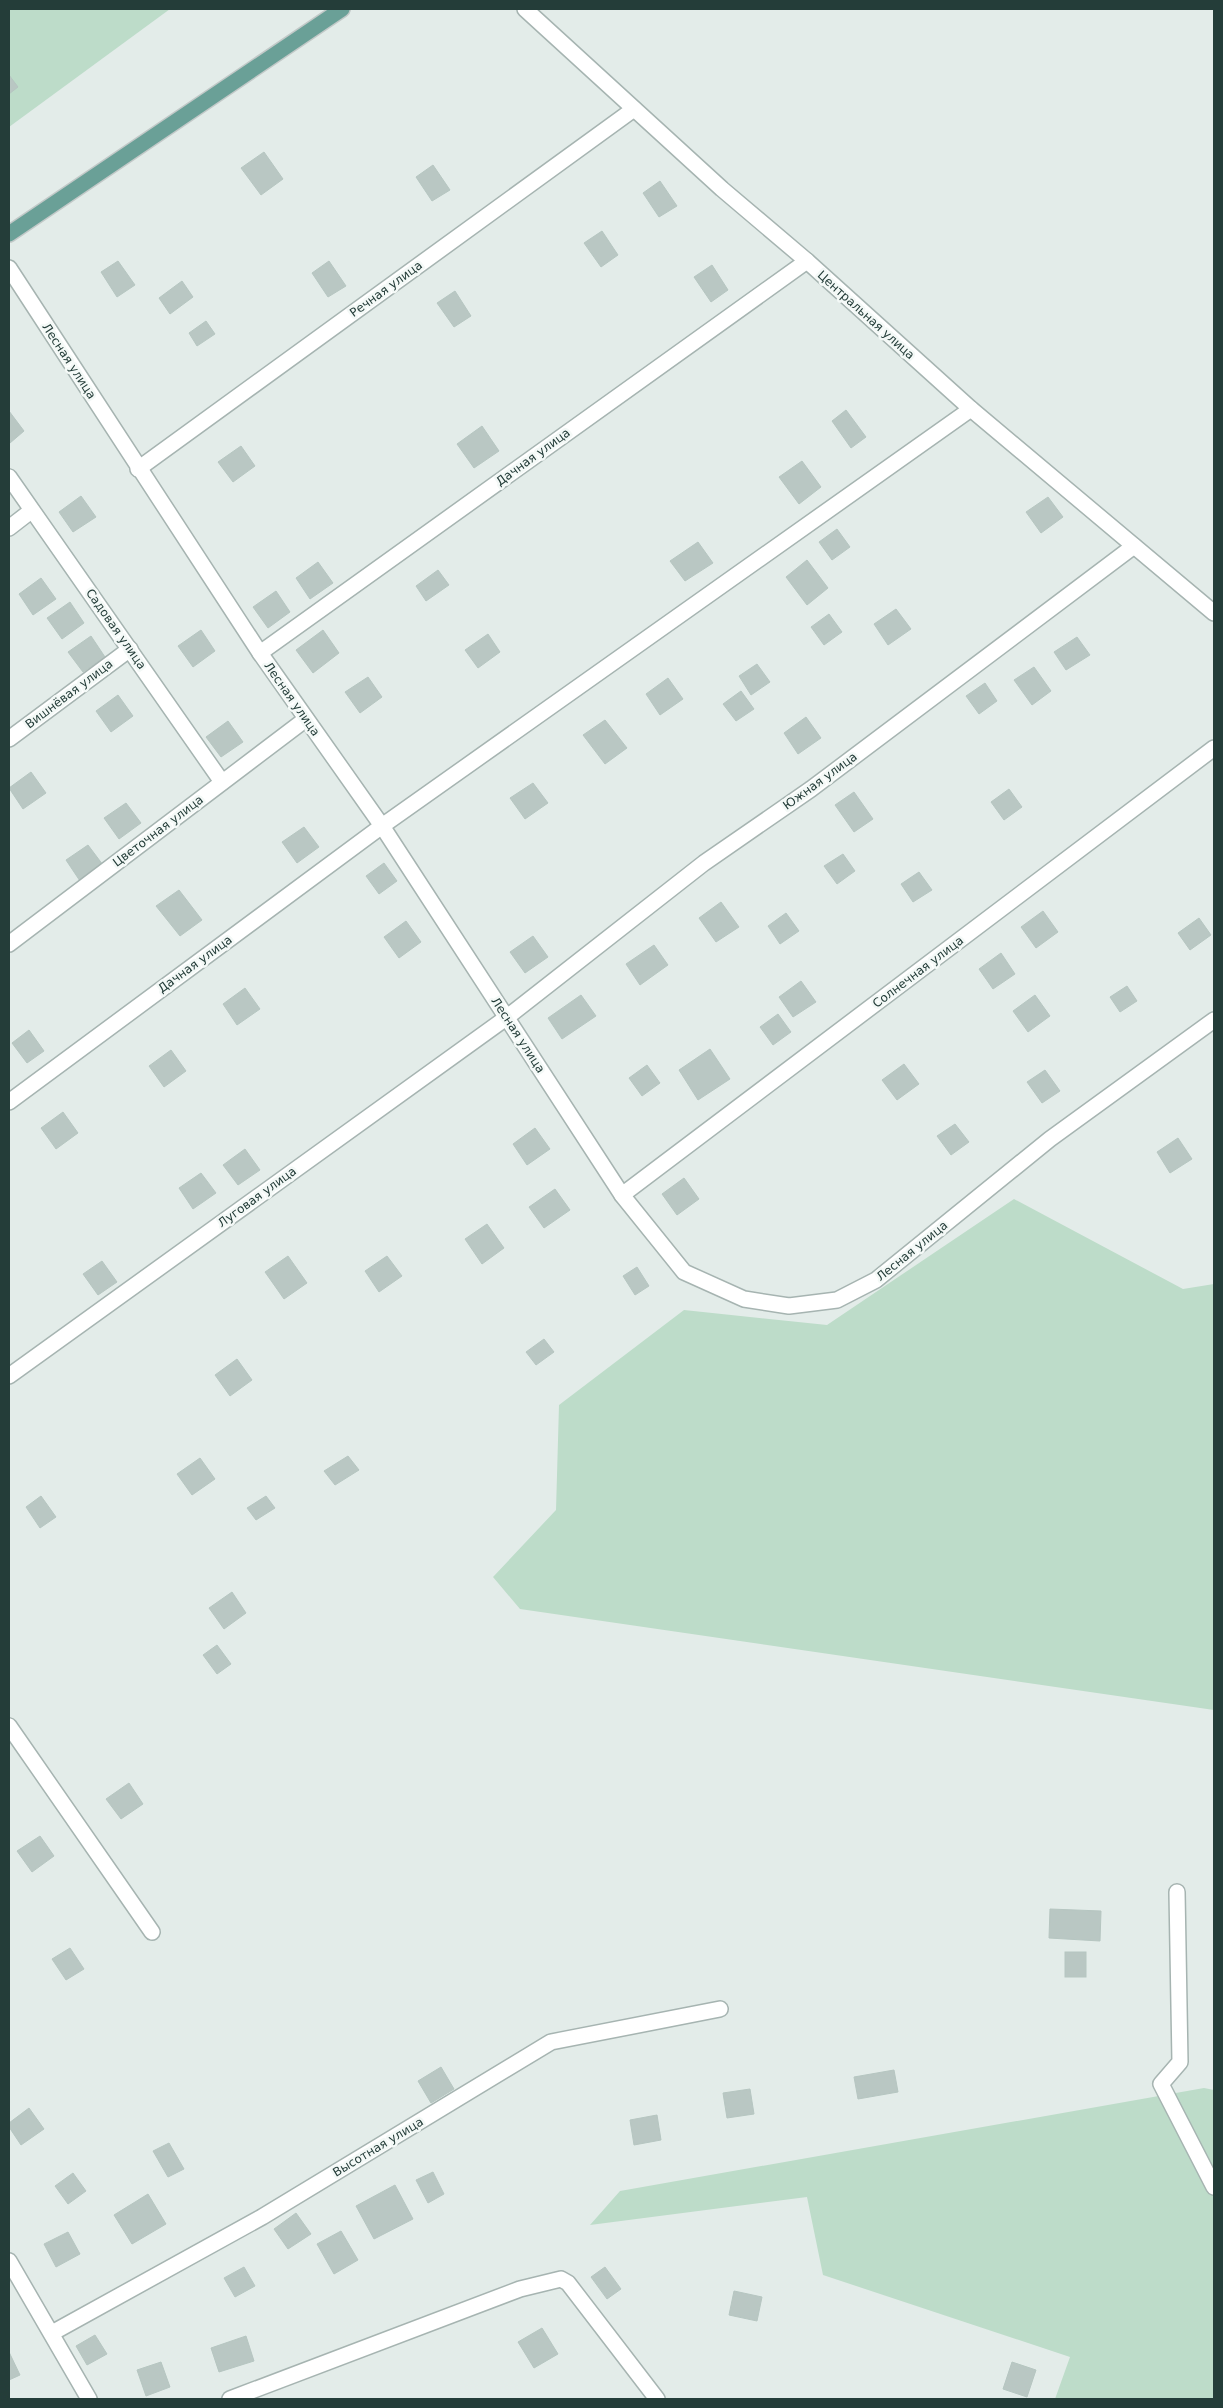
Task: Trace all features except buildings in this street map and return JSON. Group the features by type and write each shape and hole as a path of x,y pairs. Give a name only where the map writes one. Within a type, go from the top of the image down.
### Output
{"main road":[{"path":"9,234 342,9"}],"street":[{"name":"Центральная улица","path":"525,9 634,109 971,409 1214,613"},
{"name":"Речная улица","path":"138,469 634,109"},
{"name":"Дачная улица","path":"260,653 807,261"},
{"name":"Лесная улица","path":"9,272 260,653 382,826 622,1195 684,1272 744,1299 789,1306 838,1300 876,1280 1050,1140 1214,1020"},
{"name":"Дачная улица","path":"9,1102 382,826 971,409"},
{"name":"Садовая улица","path":"9,477 222,782"},
{"path":"9,528 32,510"},
{"name":"Южная улица","path":"506,1018 704,863 811,789 1134,546"},
{"name":"Вишнёвая улица","path":"9,739 130,649"},
{"name":"Цветочная улица","path":"9,944 306,719"},
{"name":"Солнечная улица","path":"622,1195 1214,748"},
{"name":"Луговая улица","path":"9,1376 506,1018"},
{"path":"9,1726 152,1932"},
{"path":"1177,1892 1180,2062 1161,2084 1214,2187"},
{"name":"Высотная улица","path":"52,2333 262,2217 551,2042 720,2009"},
{"path":"9,2261 89,2399"},
{"path":"230,2399 520,2289 561,2279 568,2283 657,2399"}],"green space":[{"path":"9,9 170,9 9,127"},
{"path":"1014,1199 1183,1289 1214,1284 1214,1710 520,1609 493,1577 556,1510 559,1405 684,1310 827,1325"},
{"path":"1204,2088 1214,2090 1214,2399 1055,2399 1070,2357 823,2275 807,2197 590,2225 620,2191"}]}
